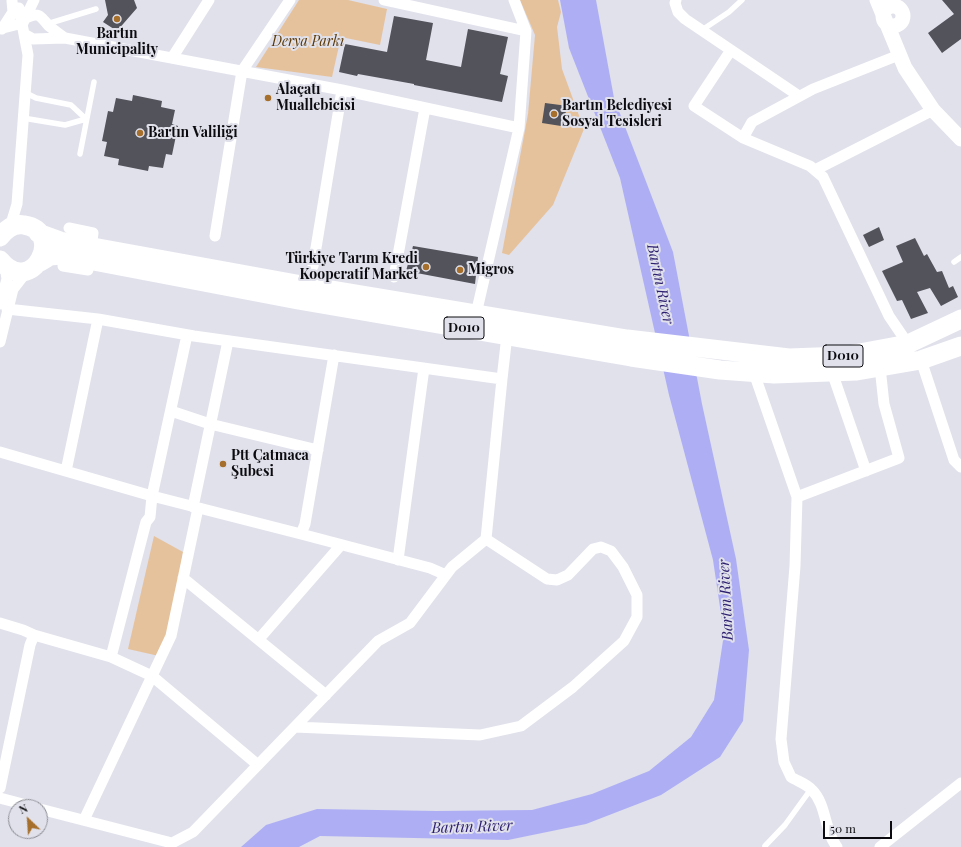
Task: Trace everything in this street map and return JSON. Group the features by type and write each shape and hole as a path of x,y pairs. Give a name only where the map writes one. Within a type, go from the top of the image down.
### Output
{"highway":[{"path":"4,232 18,225 35,230 60,241 300,292"},
{"path":"33,266 44,247 35,230"},
{"path":"1,261 19,271 33,266 50,256 62,255 300,292"},
{"name":"D010","path":"300,292 476,314 627,339 789,358 843,356 908,344 961,319"},
{"name":"D010","path":"300,292 507,335 631,357 720,370 754,373 774,374 856,371 921,360 961,346"}],"street":[{"path":"34,0 39,16 65,38"},
{"path":"17,27 34,0"},
{"path":"172,58 209,0"},
{"path":"214,236 242,71 290,0"},
{"path":"384,0 526,31"},
{"path":"476,314 519,128 526,31 514,0"},
{"path":"676,0 675,3 678,12 685,19 799,96"},
{"path":"877,0 905,68 933,110 961,139"},
{"path":"898,49 906,0"},
{"path":"16,2 17,27"},
{"path":"4,232 17,204 28,55 13,12 16,2"},
{"path":"17,27 39,16"},
{"path":"884,20 888,24 894,26 900,23 903,17"},
{"path":"28,55 38,38 46,32 47,24"},
{"path":"17,27 38,38 65,38 242,71 342,90 519,128"},
{"path":"743,138 752,122 813,89 898,49"},
{"path":"731,50 694,106 743,138 814,170 823,177 889,316 908,344"},
{"path":"313,266 342,90"},
{"path":"394,278 425,108"},
{"path":"814,170 933,110"},
{"path":"17,204 22,216 35,230"},
{"path":"63,266 88,270 93,233 69,228"},
{"path":"0,342 7,279 1,261"},
{"path":"4,306 14,289 33,266"},
{"path":"4,306 98,319 187,335 502,379"},
{"path":"66,471 98,319"},
{"path":"111,657 146,522 150,517 152,496 187,335"},
{"path":"48,811 172,842 193,832 378,641 410,623 452,567 486,539 507,335"},
{"path":"84,820 171,636 183,578 210,424 228,341"},
{"path":"301,534 305,524 334,355"},
{"path":"921,360 954,460 961,467"},
{"path":"797,497 899,458 884,404 880,367"},
{"path":"398,560 424,368"},
{"path":"832,372 866,471"},
{"path":"754,373 797,497 795,566 781,746 784,762 791,777 812,789 817,796 832,839 837,847"},
{"path":"171,411 210,424 318,450"},
{"path":"0,452 152,496 430,568 446,575"},
{"path":"295,727 480,735 521,726 573,687 624,641 637,617 637,595 623,566 611,551 601,547 593,549 568,574 557,580 547,579 486,539"},
{"path":"259,639 341,545"},
{"path":"183,578 326,695"},
{"path":"0,623 34,635 111,657 152,676 258,765"},
{"path":"0,788 30,645 34,635"},
{"path":"880,847 961,783"}],"lane":[{"path":"702,30 729,12 742,0"},
{"path":"47,24 96,9"},
{"path":"80,154 94,82"},
{"path":"26,93 36,98 70,105 86,119"},
{"path":"23,118 66,125 86,119"},
{"path":"954,262 961,257"},
{"path":"765,846 785,824 812,789"}],"green space":[{"name":"Derya Parkı","path":"299,0 348,0 387,9 380,45 341,37 332,77 256,67"},
{"path":"520,0 558,0 561,12 557,27 562,69 584,129 553,205 509,255 502,253 528,114 535,35"},
{"path":"154,536 183,552 169,636 159,656 128,649"}],"water":[{"name":"Bartın River","path":"560,0 596,0 614,98 673,252 702,404 736,559 749,650 743,721 720,757 661,795 586,824 508,840 320,836 299,847 241,847 266,825 317,809 437,811 532,810 592,794 649,771 691,737 714,700 724,634 713,560 669,395 620,178 569,48"}],"building":[{"name":"Bartın Municipality","path":"105,0 134,0 137,8 117,31 103,22 108,15"},
{"path":"942,0 961,0 961,39 942,53 928,33 954,14"},
{"path":"394,16 433,23 426,60 461,67 468,29 508,37 500,74 508,76 502,102 414,84 339,72 345,44 387,52"},
{"name":"Bartın Valiliği","path":"133,95 162,101 161,107 175,110 172,124 178,126 172,155 166,154 163,168 149,166 148,171 118,165 119,159 104,156 107,142 102,141 108,111 113,112 116,98 132,101"},
{"name":"Bartın Belediyesi Sosyal Tesisleri","path":"545,103 568,106 561,126 542,123"},
{"path":"879,227 884,240 869,247 863,235"},
{"path":"915,238 924,256 927,254 937,272 942,271 949,288 953,286 958,297 941,306 930,288 917,292 928,313 911,319 902,300 897,301 882,271 903,262 896,246"},
{"path":"413,246 478,257 475,284 406,271"}],"place":[{"name":"Bartın Municipality","path":"117,19"},
{"name":"Alaçatı Muallebicisi","path":"268,98"},
{"name":"Bartın Belediyesi Sosyal Tesisleri","path":"554,114"},
{"name":"Bartın Valiliği","path":"140,133"},
{"name":"Türkiye Tarım Kredi Kooperatif Market","path":"426,267"},
{"name":"Migros","path":"460,270"},
{"name":"Ptt Çatmaca Şubesi","path":"223,464"}]}
